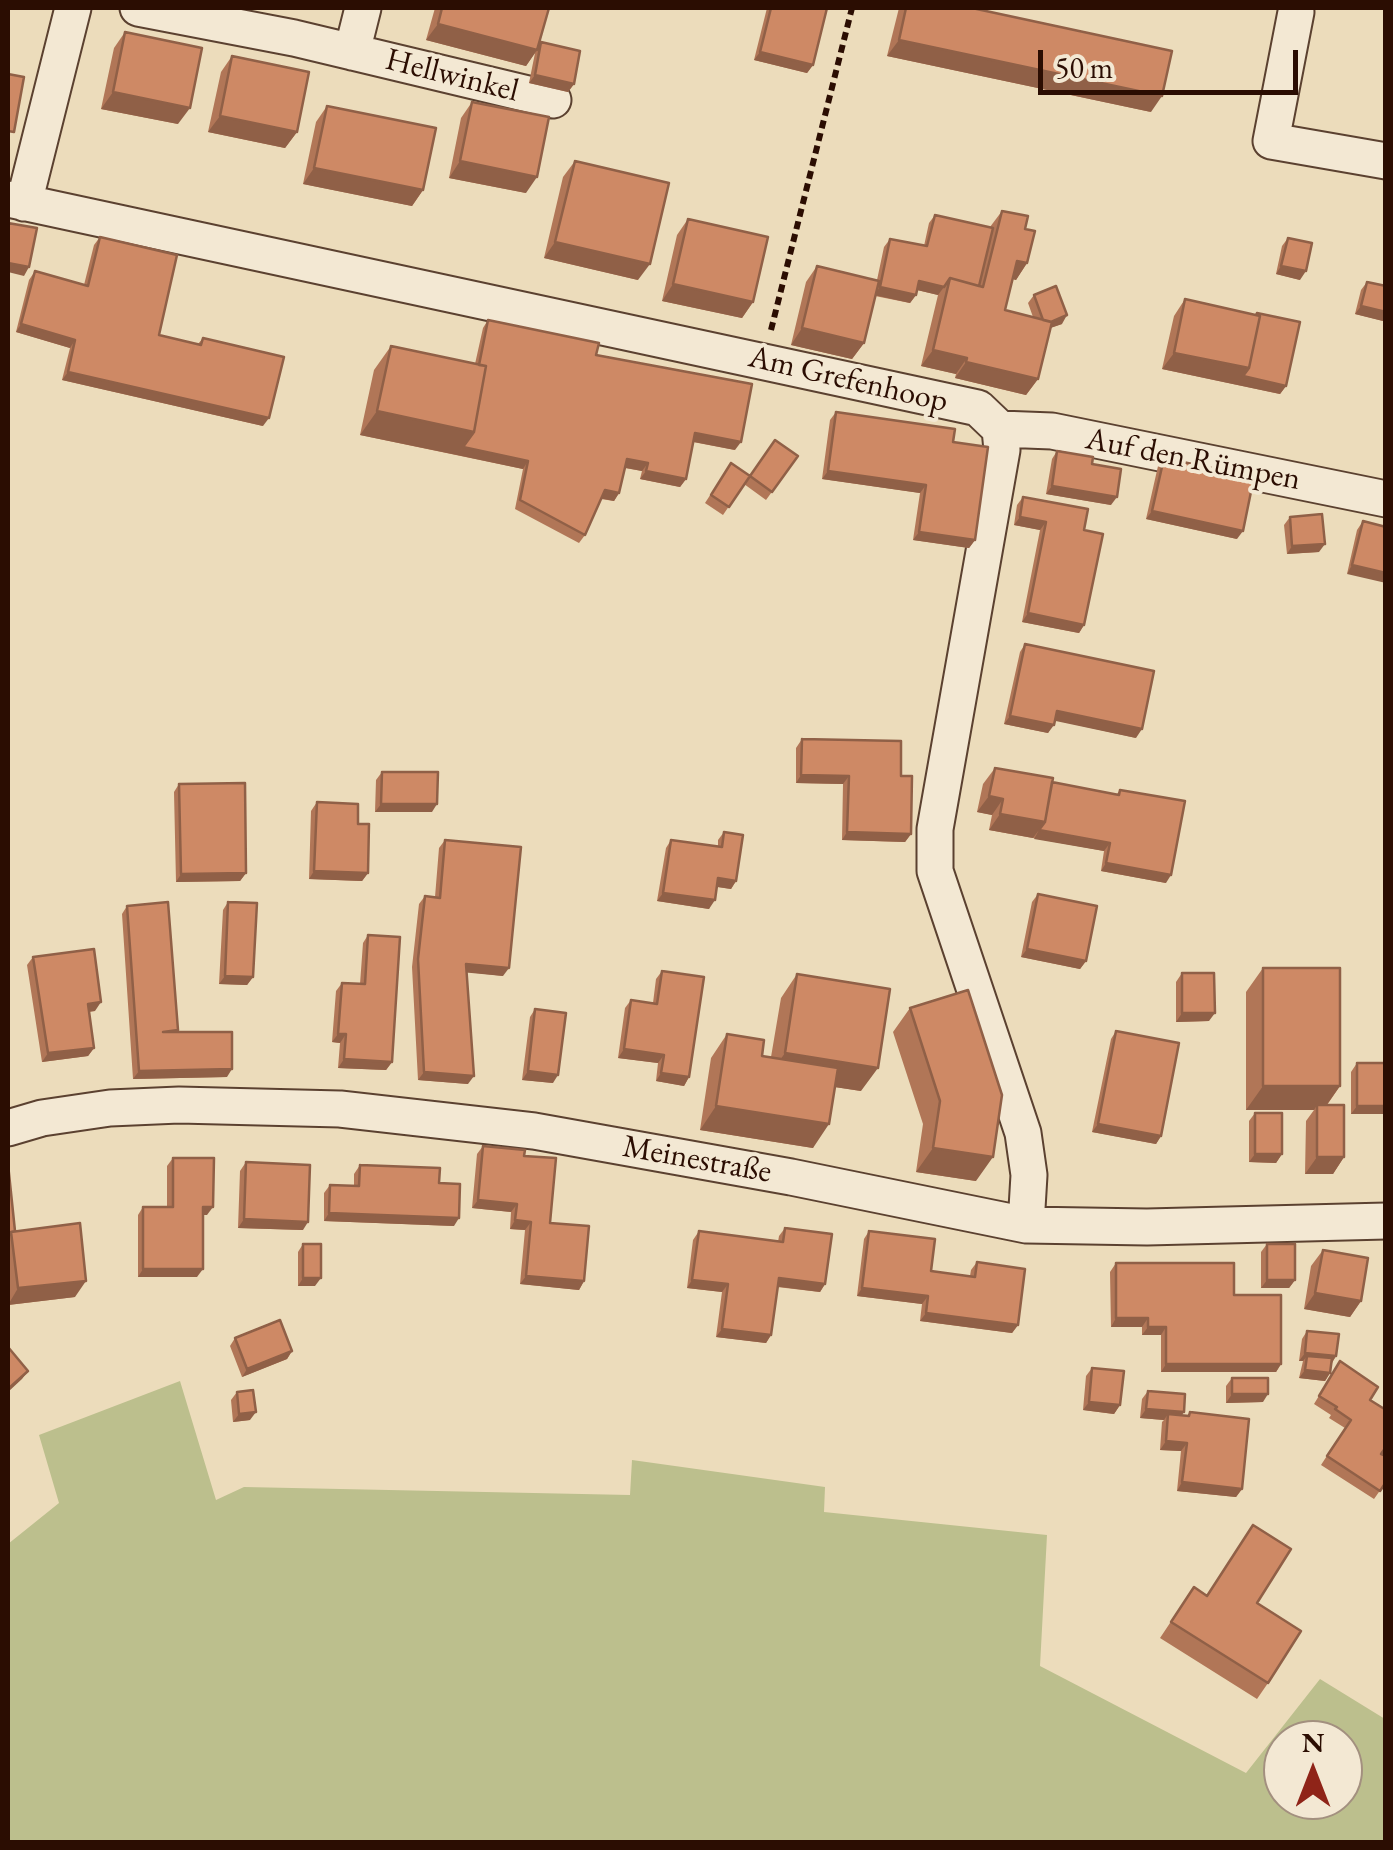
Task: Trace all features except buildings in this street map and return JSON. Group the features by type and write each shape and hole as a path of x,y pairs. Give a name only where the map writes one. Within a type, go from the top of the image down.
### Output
{"street":[{"path":"16,201 72,8"},
{"name":"Hellwinkel","path":"138,8 298,23 352,52 553,100"},
{"name":"Hellwinkel","path":"352,52 363,8"},
{"path":"1296,12 1271,141 1386,161"},
{"name":"Am Grefenhoop","path":"16,201 978,408 1000,429"},
{"path":"1000,429 1002,450 935,829 935,871 1023,1133 1029,1175 1026,1225"},
{"name":"Auf den Rümpen","path":"1000,429 1052,431 1386,498"},
{"name":"Meinestraße","path":"8,1128 42,1118 145,1106 263,1105 359,1110 534,1131 790,1176 1026,1225 1147,1227 1386,1221"}],"path":[{"path":"763,360 852,8"}],"green space":[{"path":"180,1381 216,1500 244,1487 630,1495 632,1460 825,1487 824,1512 1047,1535 1040,1666 1246,1773 1263,1751 1263,1820 1363,1820 1363,1720 1288,1720 1320,1679 1385,1719 1385,1842 8,1842 8,1544 59,1503 39,1435"}]}
